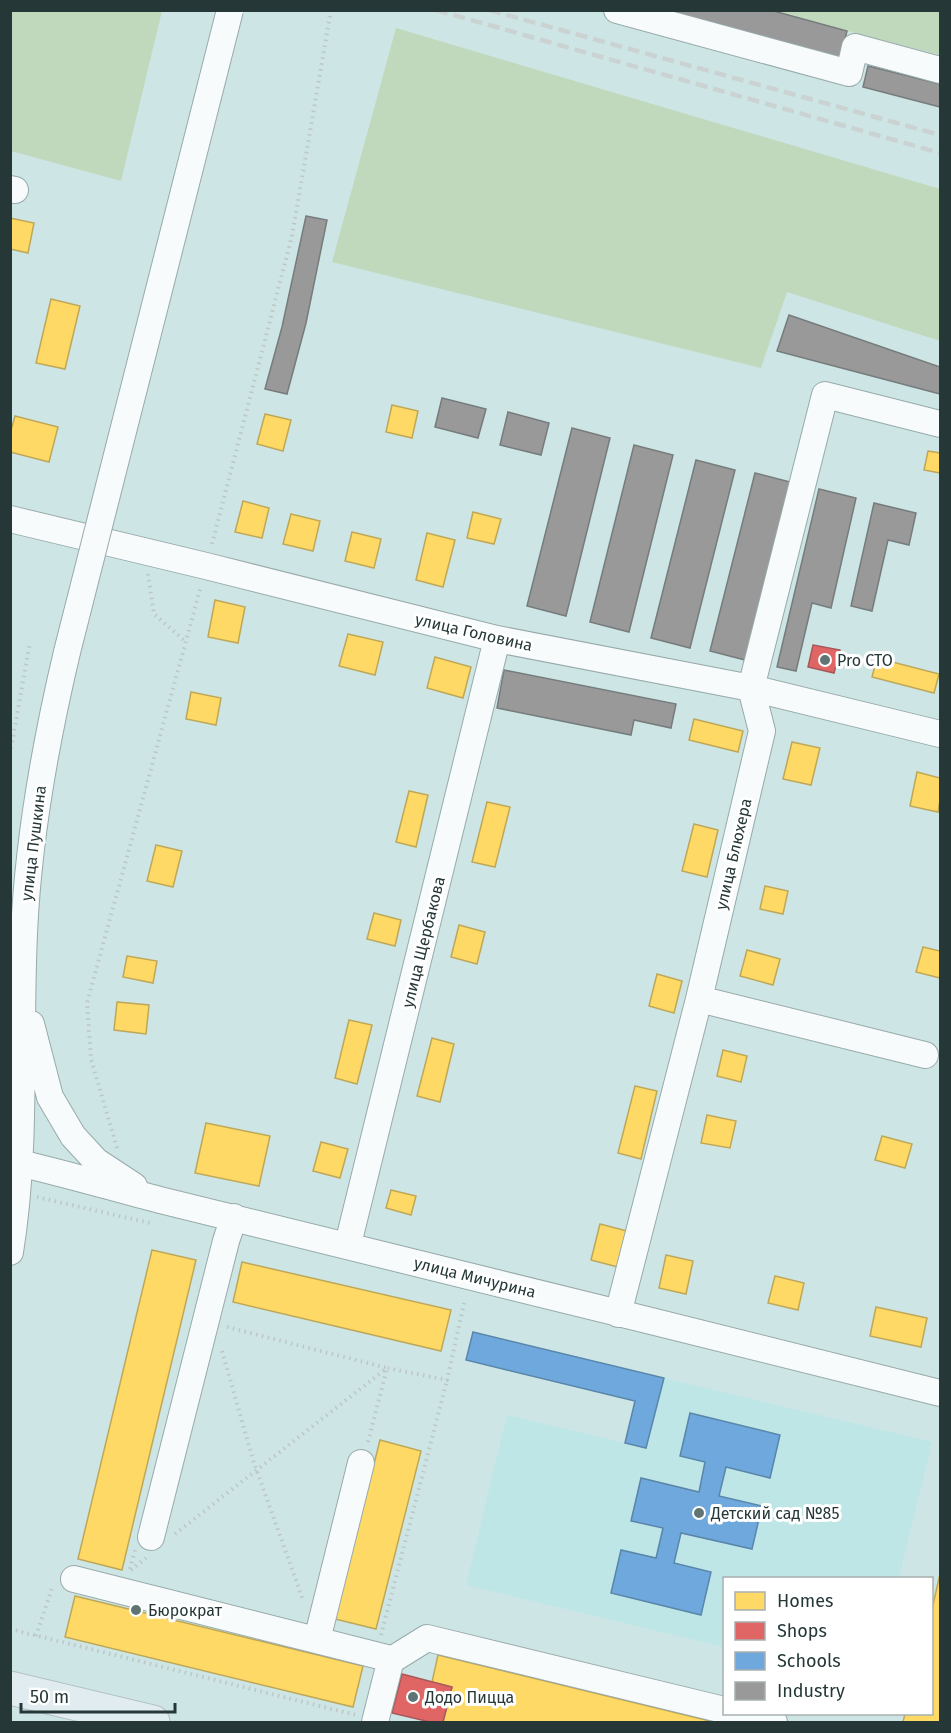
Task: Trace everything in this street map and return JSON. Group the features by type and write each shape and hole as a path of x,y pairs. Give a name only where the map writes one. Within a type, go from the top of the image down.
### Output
{"main road":[{"path":"10,1688 61,1712 153,1722"}],"street":[{"name":"улица Пушкина","path":"10,1252 16,1216 16,1162 28,864 46,749 67,652 230,10"},
{"path":"618,10 849,73 855,47 940,70"},
{"name":"улица Блюхера","path":"618,1314 699,999 762,731 751,688 825,395 940,424"},
{"name":"улица Головина","path":"10,519 497,639 751,688 940,734"},
{"name":"улица Щербакова","path":"348,1244 497,639"},
{"path":"10,920 28,864"},
{"path":"22,988 50,1097 73,1136 96,1161 158,1199"},
{"path":"699,999 925,1055"},
{"name":"улица Мичурина","path":"16,1162 940,1393"},
{"path":"155,1545 211,1298 234,1217"},
{"path":"317,1640 361,1463"},
{"path":"74,1579 383,1658 427,1638 723,1710"},
{"path":"376,1721 383,1658"},
{"path":"745,1715 774,1722"}],"path":[{"path":"119,1154 91,1059 87,1003 186,642 292,236 331,10"},
{"path":"146,552 154,614 186,642"},
{"path":"10,754 30,642"},
{"path":"211,1298 216,1324 387,1368 447,1380"},
{"path":"383,1658 465,1299"},
{"path":"220,1345 257,1470 317,1640"},
{"path":"108,1587 155,1545 257,1470 387,1368"},
{"path":"10,1629 376,1721"}],"shaded area":[{"name":"Детский сад №85","path":"664,1378 932,1442 899,1577 723,1577 723,1647 466,1585 507,1415 646,1448"}],"green space":[{"path":"10,11 162,11 121,181 11,151"},
{"path":"770,11 940,11 940,55"},
{"path":"396,28 940,189 940,341 787,292 761,368 332,262"}],"building: Homes":[{"path":"10,218 34,223 28,253 10,249"},
{"path":"51,299 80,306 65,369 36,363"},
{"path":"392,405 418,411 412,438 386,432"},
{"path":"265,414 291,420 283,451 257,444"},
{"path":"15,416 58,427 49,462 10,452 10,434"},
{"path":"928,451 940,453 940,473 924,470"},
{"path":"243,501 269,508 262,538 235,532"},
{"path":"473,512 501,519 494,544 467,538"},
{"path":"291,514 320,521 313,551 283,544"},
{"path":"352,532 381,539 374,568 345,561"},
{"path":"427,533 455,540 443,587 416,580"},
{"path":"215,600 245,607 238,643 208,637"},
{"path":"348,634 383,642 375,675 339,666"},
{"path":"435,657 471,667 463,698 427,688"},
{"path":"877,658 939,674 934,693 872,677"},
{"path":"191,692 221,698 216,725 186,719"},
{"path":"694,719 743,731 738,752 689,740"},
{"path":"792,742 820,748 811,785 783,779"},
{"path":"917,772 940,778 938,812 910,806"},
{"path":"409,791 428,795 416,847 396,842"},
{"path":"487,802 510,807 495,867 472,862"},
{"path":"694,824 718,830 707,877 682,871"},
{"path":"156,845 182,851 173,887 147,881"},
{"path":"765,886 788,891 783,914 760,909"},
{"path":"374,913 401,920 395,946 367,939"},
{"path":"459,925 485,932 477,964 451,957"},
{"path":"923,947 940,951 940,978 916,972"},
{"path":"747,950 780,959 773,985 740,976"},
{"path":"127,956 157,961 153,983 123,977"},
{"path":"657,974 682,981 674,1013 649,1006"},
{"path":"117,1002 149,1005 146,1034 114,1030"},
{"path":"349,1020 372,1025 357,1084 335,1078"},
{"path":"432,1038 454,1044 440,1102 417,1096"},
{"path":"723,1050 747,1056 741,1082 717,1076"},
{"path":"635,1086 657,1091 641,1159 618,1153"},
{"path":"707,1115 736,1121 730,1148 701,1143"},
{"path":"206,1123 270,1136 259,1186 195,1173"},
{"path":"882,1136 912,1144 905,1168 875,1160"},
{"path":"321,1142 348,1149 340,1178 313,1171"},
{"path":"391,1190 416,1196 411,1215 386,1208"},
{"path":"600,1224 627,1231 618,1267 591,1260"},
{"path":"152,1250 196,1260 122,1570 78,1559"},
{"path":"666,1255 693,1261 686,1294 659,1288"},
{"path":"242,1262 451,1310 441,1351 233,1302"},
{"path":"775,1276 804,1283 798,1310 768,1303"},
{"path":"876,1307 927,1318 921,1347 870,1336"},
{"path":"380,1440 421,1451 376,1629 335,1619"},
{"path":"940,1574 940,1722 903,1722 905,1715 933,1715 933,1605"},
{"path":"75,1596 363,1666 353,1707 65,1637"},
{"path":"438,1655 714,1722 443,1722 452,1687 432,1682"}],"building: Shops":[{"path":"813,645 840,650 834,673 808,667"},
{"path":"402,1674 452,1687 443,1722 430,1722 392,1713"}],"building: Schools":[{"path":"473,1332 664,1378 646,1448 625,1443 635,1401 466,1360"},
{"path":"690,1413 780,1435 770,1478 726,1467 719,1496 762,1506 752,1549 681,1533 674,1563 711,1572 701,1615 611,1593 621,1550 656,1558 663,1528 631,1521 641,1478 699,1492 705,1462 680,1456"}],"building: Industry":[{"path":"659,10 770,10 847,31 840,59"},
{"path":"868,66 940,84 940,107 863,87"},
{"path":"306,216 327,220 306,323 287,394 265,389 282,327"},
{"path":"789,315 940,367 940,394 777,351"},
{"path":"442,398 486,409 478,438 435,427"},
{"path":"508,412 549,423 541,455 500,445"},
{"path":"572,428 610,438 566,616 527,606"},
{"path":"634,445 673,455 629,632 590,622"},
{"path":"696,460 735,470 690,648 651,638"},
{"path":"755,473 794,483 749,661 710,651"},
{"path":"819,489 856,498 831,608 812,603 796,671 777,667"},
{"path":"874,503 916,513 909,545 888,540 872,611 851,606"},
{"path":"504,670 676,704 671,728 634,720 631,735 497,708"}],"railway":[{"path":"436,10 940,153"},
{"path":"489,10 940,135"}],"place":[{"name":"Pro СТО","path":"825,660"},
{"name":"Детский сад №85","path":"699,1513"},
{"name":"Бюрократ","path":"136,1610"},
{"name":"Додо Пицца","path":"413,1697"}]}
